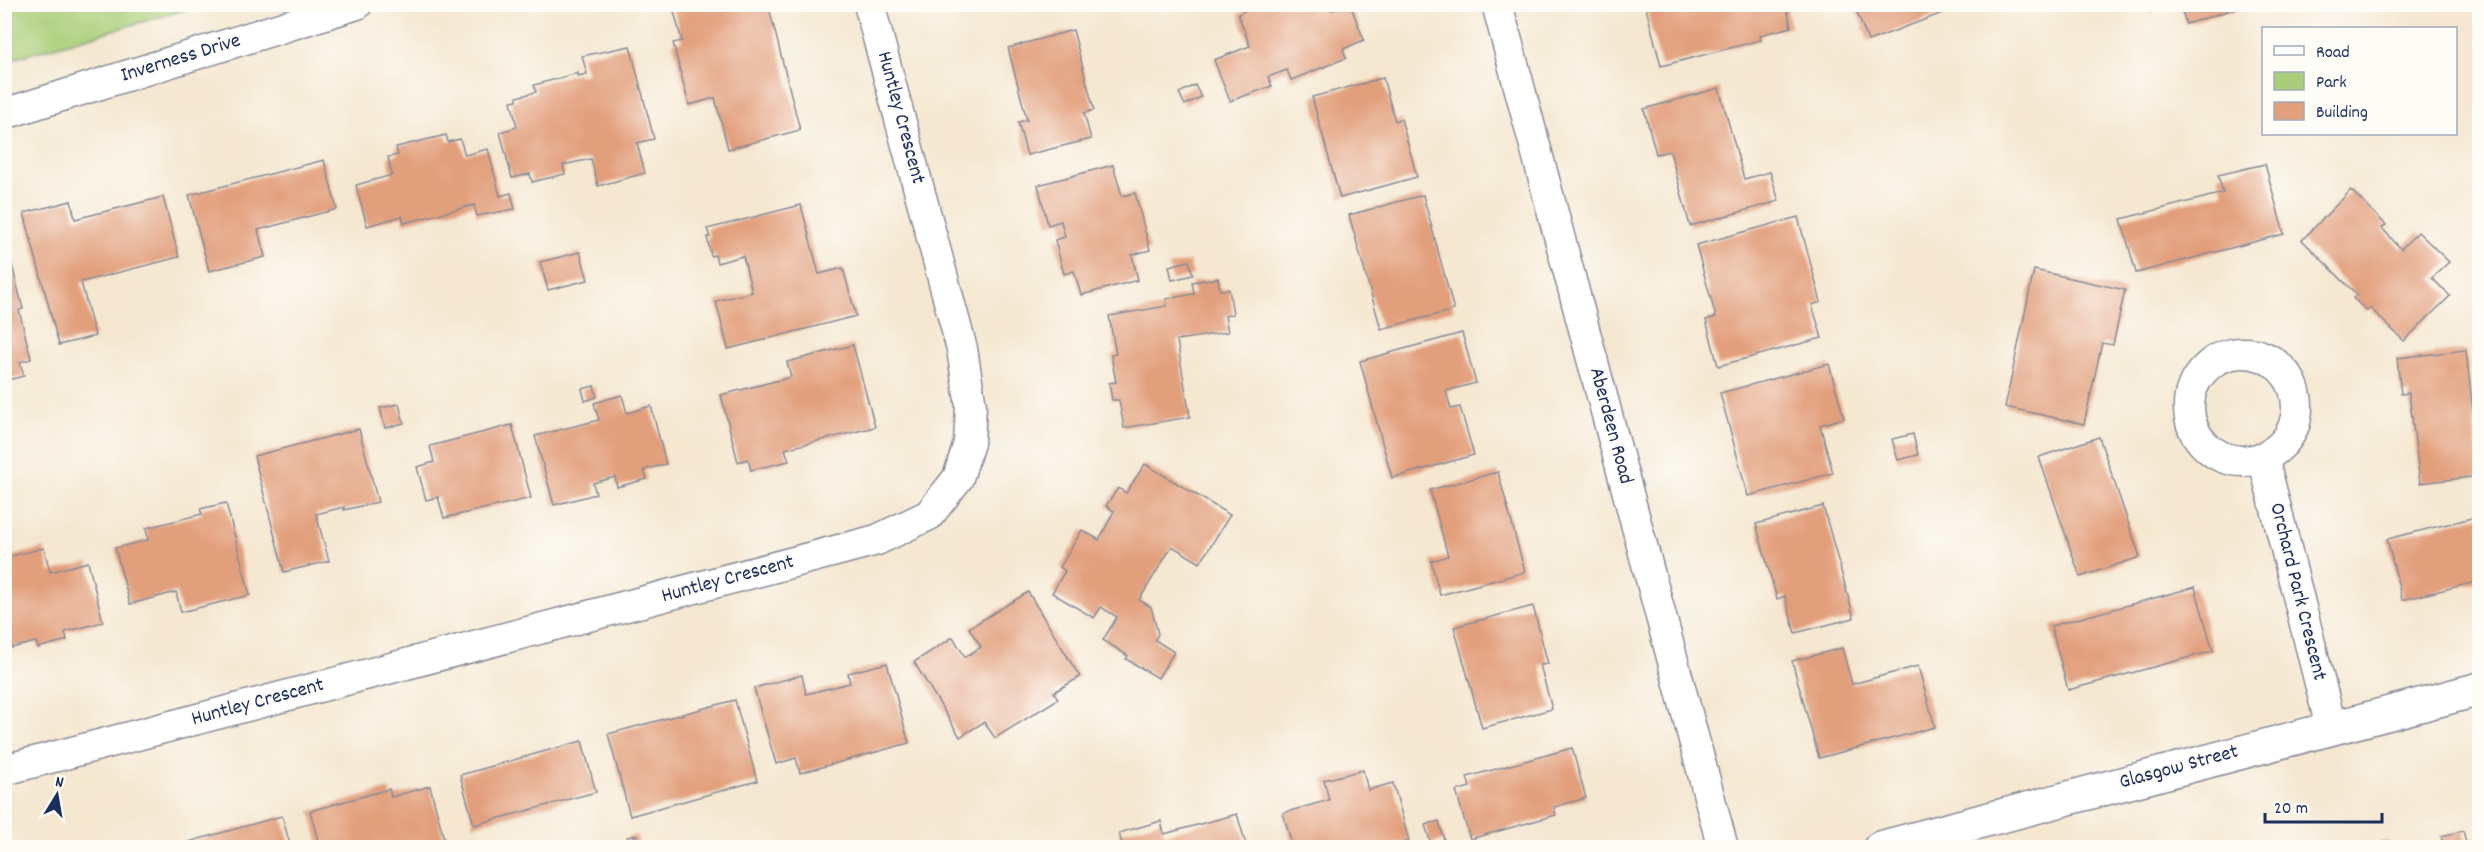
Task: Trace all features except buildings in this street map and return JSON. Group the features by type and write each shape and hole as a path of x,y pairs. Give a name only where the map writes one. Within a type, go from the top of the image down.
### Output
{"street":[{"name":"Inverness Drive","path":"4,114 357,4"},
{"name":"Huntley Crescent","path":"4,770 877,540 929,516 958,478 969,443 971,406 962,349 869,4"},
{"name":"Aberdeen Road","path":"1497,4 1723,848"},
{"name":"Orchard Park Crescent","path":"2263,457 2331,727"},
{"name":"Glasgow Street","path":"1880,848 2480,689"}],"green space":[{"path":"5,4 202,4 202,5 5,61"}]}
